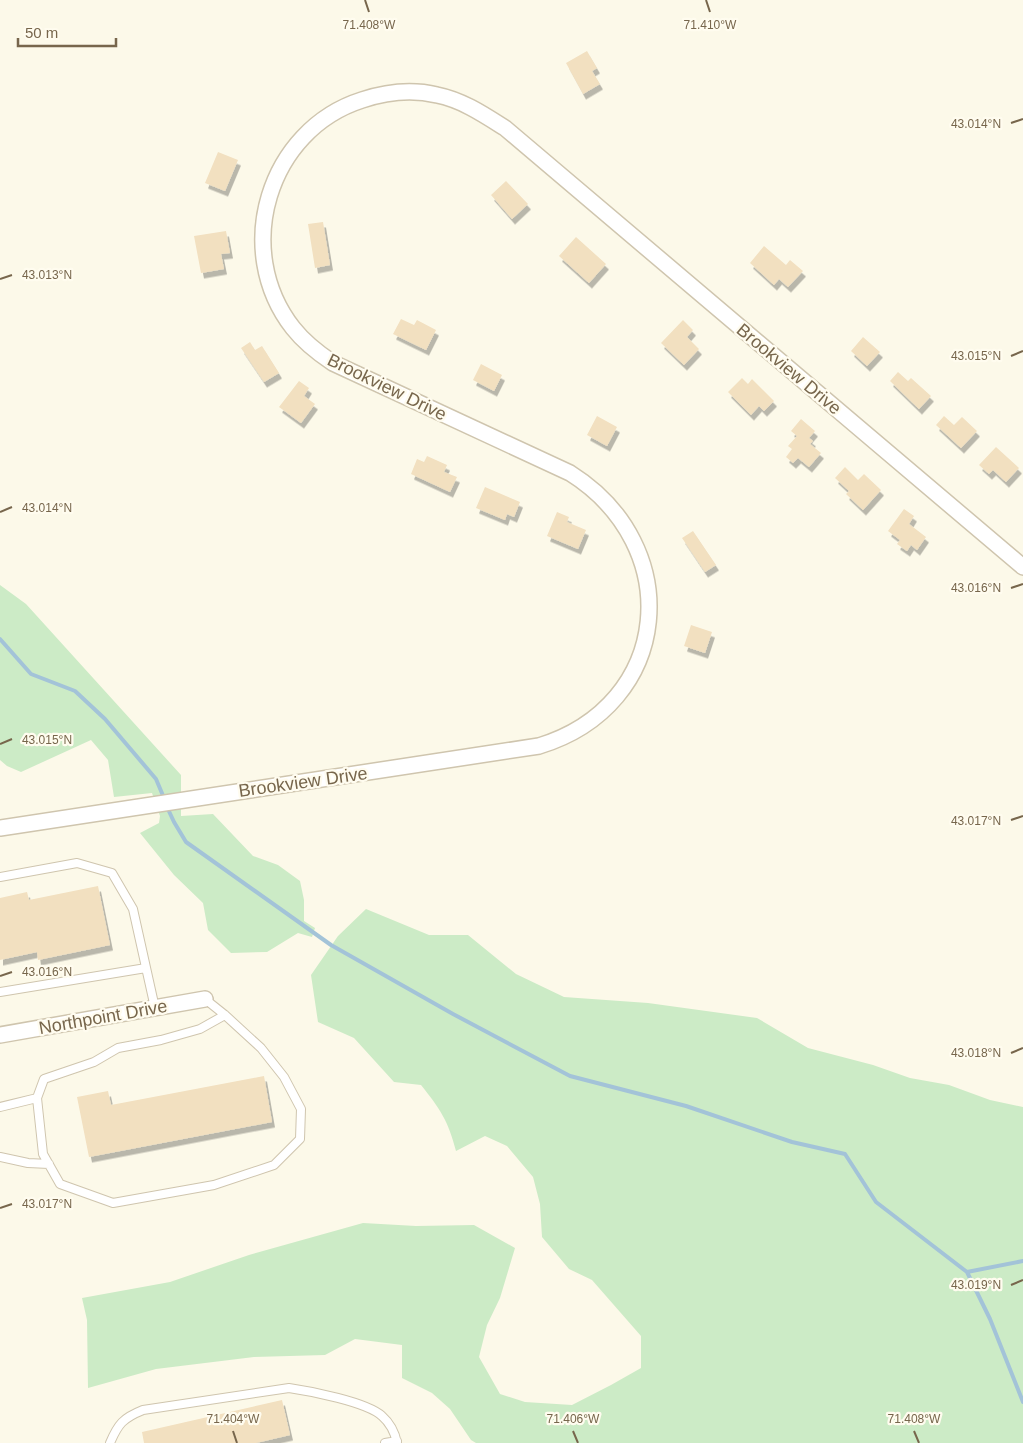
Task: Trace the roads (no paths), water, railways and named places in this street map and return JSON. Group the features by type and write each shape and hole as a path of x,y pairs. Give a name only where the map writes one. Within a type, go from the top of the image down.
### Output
{"street":[{"name":"Brookview Drive","path":"0,828 524,749 568,736 594,719 616,698 633,672 644,643 649,597 642,560 633,538 616,513 594,491 570,473 332,363 305,342 281,310 270,284 262,248 265,208 272,187 285,160 296,145 314,127 333,113 352,103 376,96 397,92 437,95 475,109 505,128 1023,567"},
{"name":"Northpoint Drive","path":"0,1035 205,999"}],"lane":[{"path":"0,877 77,863 112,873 133,909 156,1008"},
{"path":"0,992 146,968"},
{"path":"205,999 225,1015 261,1048 284,1076 301,1109 300,1139 274,1166 214,1185 113,1203 60,1184 43,1154 37,1098 44,1079 94,1062 118,1048 161,1040 200,1029 225,1015"},
{"path":"0,1107 37,1098"},
{"path":"0,1157 28,1163 49,1164"},
{"path":"110,1443 117,1428 128,1416 143,1410 289,1388 370,1408 382,1415 392,1427 397,1442 385,1443"}],"waterway":[{"path":"0,639 31,674 75,691 105,719 156,779 164,798"},
{"path":"167,807 186,842 331,945 453,1014 570,1076 686,1106 792,1142 845,1154 876,1202 967,1272 990,1319 1023,1402"},
{"path":"967,1272 1023,1261"}]}
